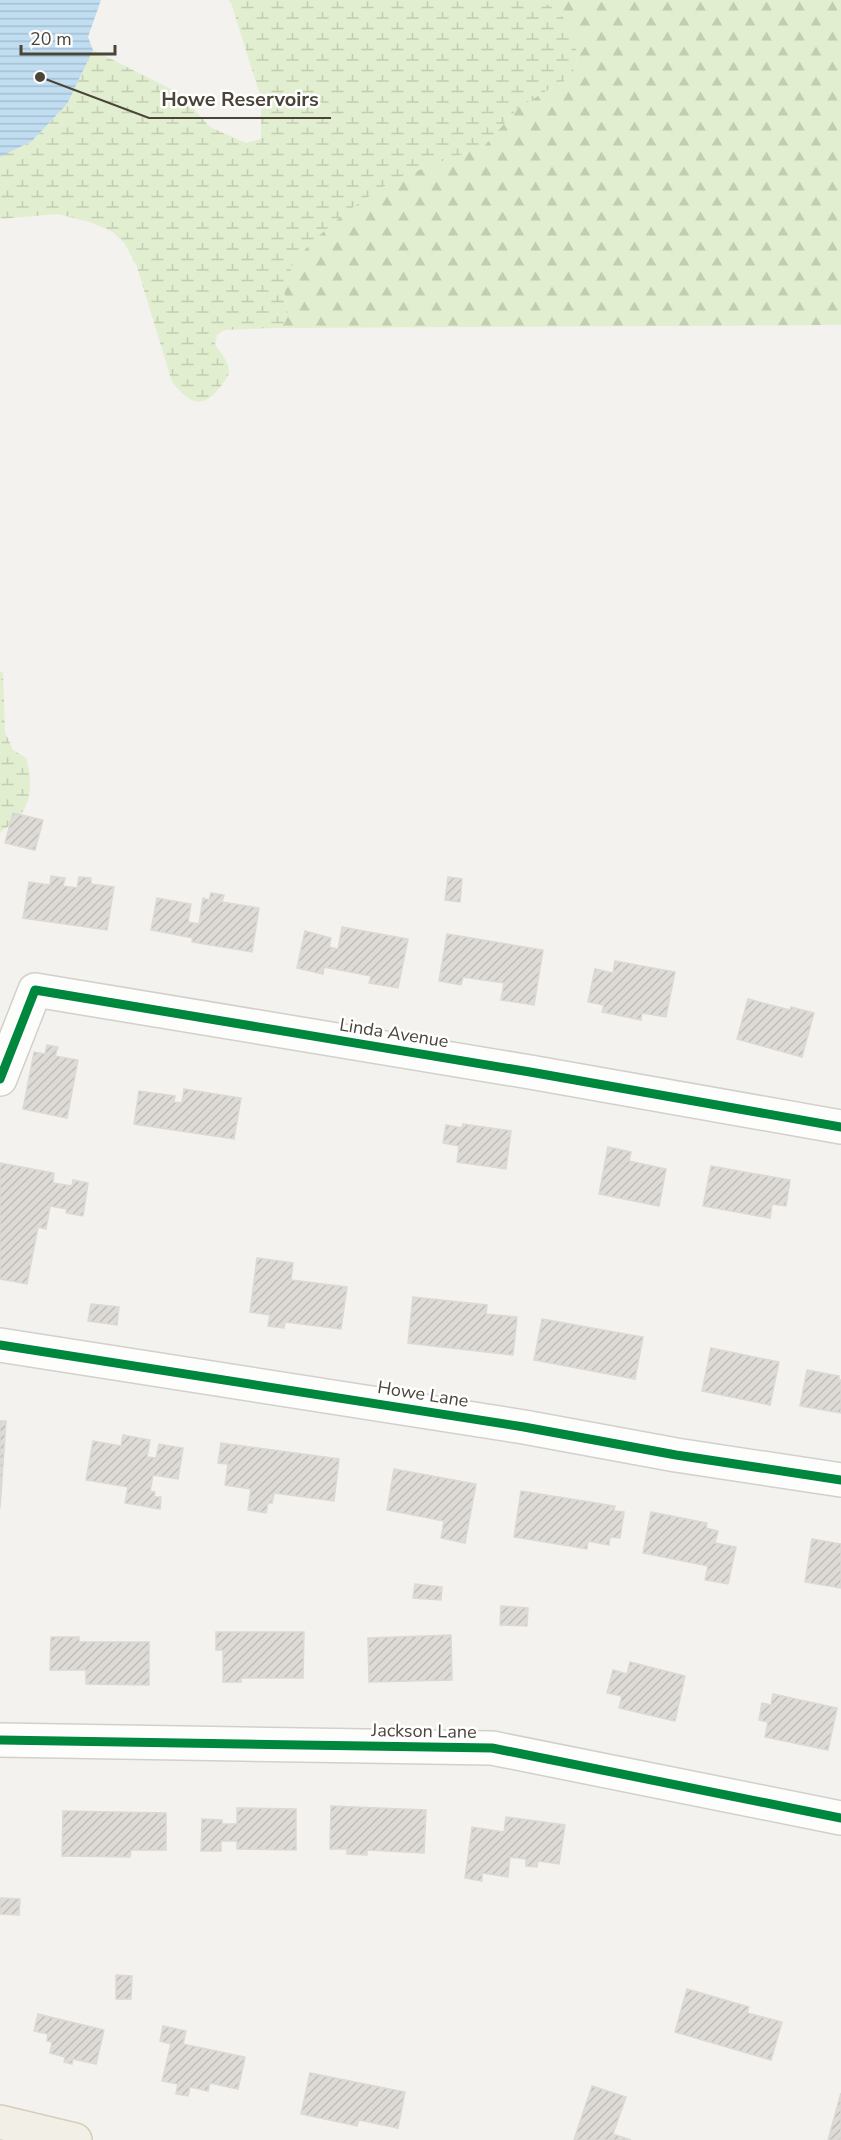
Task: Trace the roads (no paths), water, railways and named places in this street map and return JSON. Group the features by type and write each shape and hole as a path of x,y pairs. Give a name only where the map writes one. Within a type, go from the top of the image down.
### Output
{"main road":[{"path":"0,2122 75,2140"}],"street":[{"name":"Linda Avenue","path":"0,1079 35,990 530,1072 841,1127"},
{"name":"Howe Lane","path":"0,1345 513,1425 676,1455 841,1480"},
{"name":"Jackson Lane","path":"0,1740 492,1748 841,1818"}],"water":[{"path":"0,0 101,0 88,37 93,50 67,104 32,141 0,157"}],"place":[{"name":"Howe Reservoirs","path":"40,77"}]}
